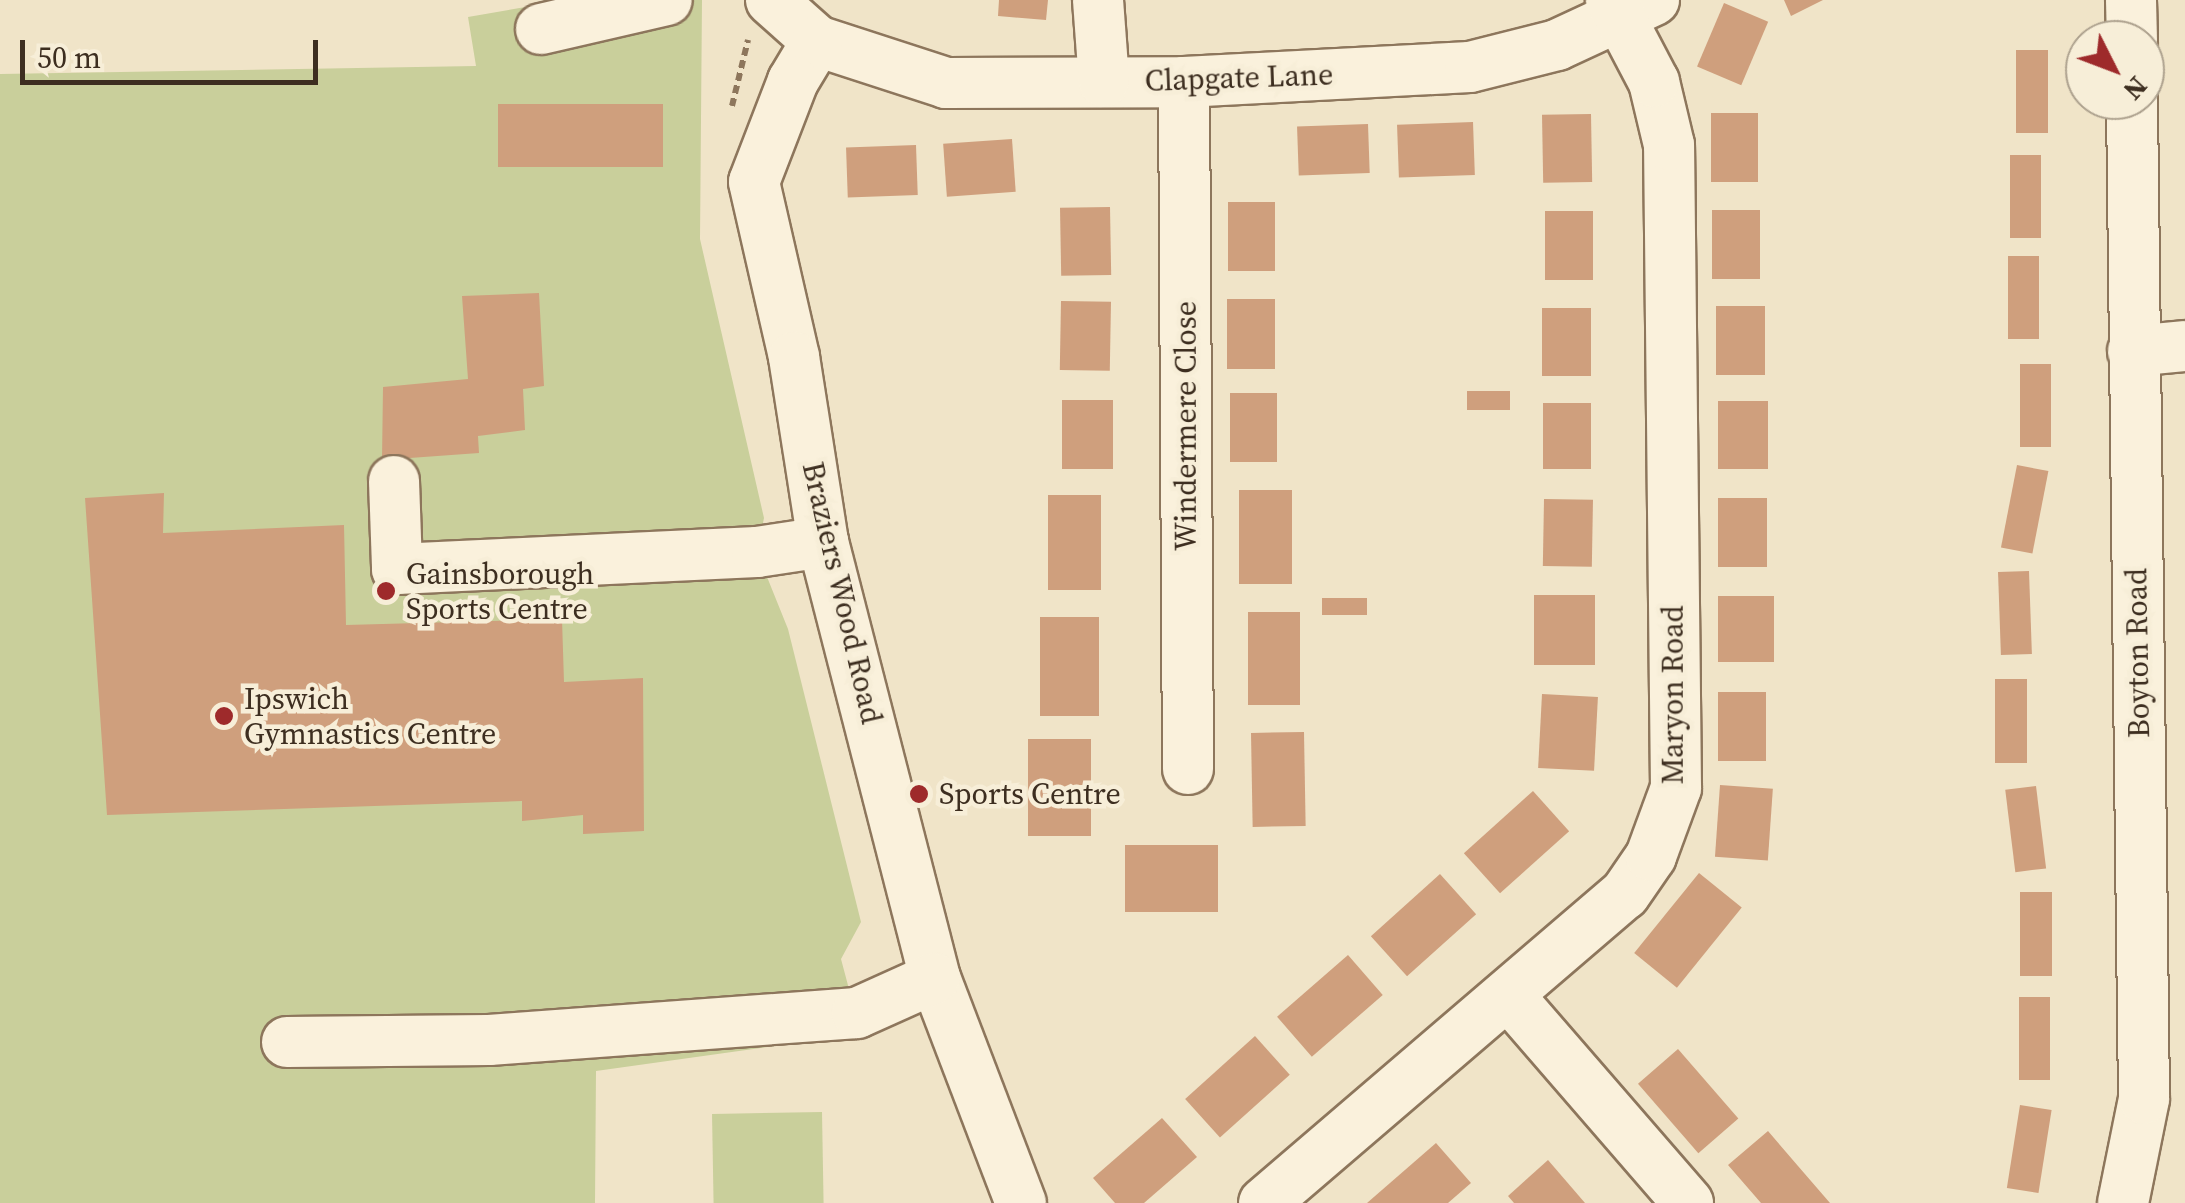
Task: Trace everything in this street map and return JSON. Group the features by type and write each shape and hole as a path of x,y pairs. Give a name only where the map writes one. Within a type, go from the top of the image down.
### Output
{"street":[{"path":"541,29 666,0"},
{"path":"771,0 817,41"},
{"path":"1098,0 1104,82"},
{"name":"Clapgate Lane","path":"817,41 946,83 1184,82 1470,67 1557,46 1629,6"},
{"name":"Maryon Road","path":"1264,1203 1625,894 1651,856 1676,788 1668,145 1654,82 1629,6"},
{"name":"Braziers Wood Road","path":"817,41 793,81 754,182 794,358 823,542 935,978 1021,1203"},
{"name":"Windermere Close","path":"1184,82 1188,769"},
{"name":"Boyton Road","path":"2123,1203 2144,1098 2132,120"},
{"path":"2134,351 2185,346"},
{"path":"394,481 397,569 757,552 823,542"},
{"path":"286,1042 489,1040 857,1013 935,978"},
{"path":"1508,995 1688,1203"}],"green space":[{"name":"Gainsborough Sports Centre","path":"566,0 702,0 700,239 764,518 757,552 788,629 861,922 841,959 861,1034 596,1071 595,1203 0,1203 0,74 476,66 468,17"},
{"path":"822,1112 824,1203 714,1203 712,1114"}],"building":[{"path":"999,0 1048,0 1046,20 998,16"},
{"path":"1784,0 1823,0 1791,16"},
{"path":"1724,3 1768,22 1741,85 1697,67"},
{"path":"2016,50 2048,50 2048,133 2016,133"},
{"path":"498,104 663,104 663,167 498,167"},
{"path":"1711,113 1758,113 1758,182 1711,182"},
{"path":"1591,114 1592,182 1543,183 1542,115"},
{"path":"1473,122 1475,175 1399,178 1397,125"},
{"path":"1368,124 1370,173 1299,175 1297,126"},
{"path":"1012,139 1016,192 947,197 943,144"},
{"path":"916,145 918,195 848,197 846,147"},
{"path":"2010,155 2041,155 2041,238 2010,238"},
{"path":"1228,202 1275,202 1275,271 1228,271"},
{"path":"1110,207 1111,275 1061,276 1060,208"},
{"path":"1712,210 1760,210 1760,279 1712,279"},
{"path":"1545,211 1593,211 1593,280 1545,280"},
{"path":"2008,256 2039,256 2039,339 2008,339"},
{"path":"539,293 544,386 523,389 525,430 478,436 479,453 382,460 383,387 468,379 462,296"},
{"path":"1227,299 1275,299 1275,369 1227,369"},
{"path":"1061,301 1111,302 1110,371 1060,370"},
{"path":"1716,306 1765,306 1765,375 1716,375"},
{"path":"1542,308 1591,308 1591,376 1542,376"},
{"path":"2020,364 2051,364 2051,447 2020,447"},
{"path":"1467,391 1510,391 1510,410 1467,410"},
{"path":"1230,393 1277,393 1277,462 1230,462"},
{"path":"1062,400 1113,400 1113,469 1062,469"},
{"path":"1718,401 1768,401 1768,469 1718,469"},
{"path":"1543,403 1591,403 1591,469 1543,469"},
{"path":"2017,465 2048,471 2032,554 2001,547"},
{"path":"1239,490 1292,490 1292,584 1239,584"},
{"path":"164,493 163,533 344,525 346,625 562,619 564,682 643,678 644,831 583,834 583,815 522,821 522,801 107,815 85,498"},
{"path":"1048,495 1101,495 1101,590 1048,590"},
{"path":"1718,498 1767,498 1767,567 1718,567"},
{"path":"1544,499 1593,500 1592,567 1543,566"},
{"path":"2029,571 2032,654 2001,655 1998,572"},
{"path":"1534,595 1595,595 1595,665 1534,665"},
{"path":"1718,596 1774,596 1774,662 1718,662"},
{"path":"1322,598 1367,598 1367,615 1322,615"},
{"path":"1248,612 1300,612 1300,705 1248,705"},
{"path":"1040,617 1099,617 1099,716 1040,716"},
{"path":"1995,679 2027,679 2027,763 1995,763"},
{"path":"1718,692 1766,692 1766,761 1718,761"},
{"path":"1542,694 1598,697 1594,771 1538,768"},
{"path":"1304,732 1306,826 1253,827 1251,733"},
{"path":"1028,739 1091,739 1091,836 1028,836"},
{"path":"1720,785 1773,789 1768,861 1715,857"},
{"path":"2036,786 2046,868 2015,872 2005,790"},
{"path":"1533,791 1569,831 1500,893 1464,853"},
{"path":"1125,845 1218,845 1218,912 1125,912"},
{"path":"1699,873 1742,908 1677,988 1634,953"},
{"path":"1440,874 1476,914 1407,976 1371,936"},
{"path":"2020,892 2052,892 2052,976 2020,976"},
{"path":"1348,955 1383,995 1312,1057 1277,1017"},
{"path":"2019,997 2050,997 2050,1080 2019,1080"},
{"path":"1255,1036 1290,1075 1220,1138 1185,1099"},
{"path":"1678,1049 1738,1118 1698,1153 1638,1084"},
{"path":"2020,1105 2052,1110 2038,1193 2007,1188"},
{"path":"1162,1118 1197,1157 1144,1203 1115,1203 1093,1178"},
{"path":"1768,1131 1830,1203 1761,1203 1728,1165"},
{"path":"1436,1143 1471,1183 1448,1203 1367,1203"},
{"path":"1548,1160 1585,1203 1514,1203 1508,1196"}],"place":[{"name":"Gainsborough Sports Centre","path":"386,591"},
{"name":"Ipswich Gymnastics Centre","path":"224,716"},
{"name":"Sports Centre","path":"919,794"}]}
